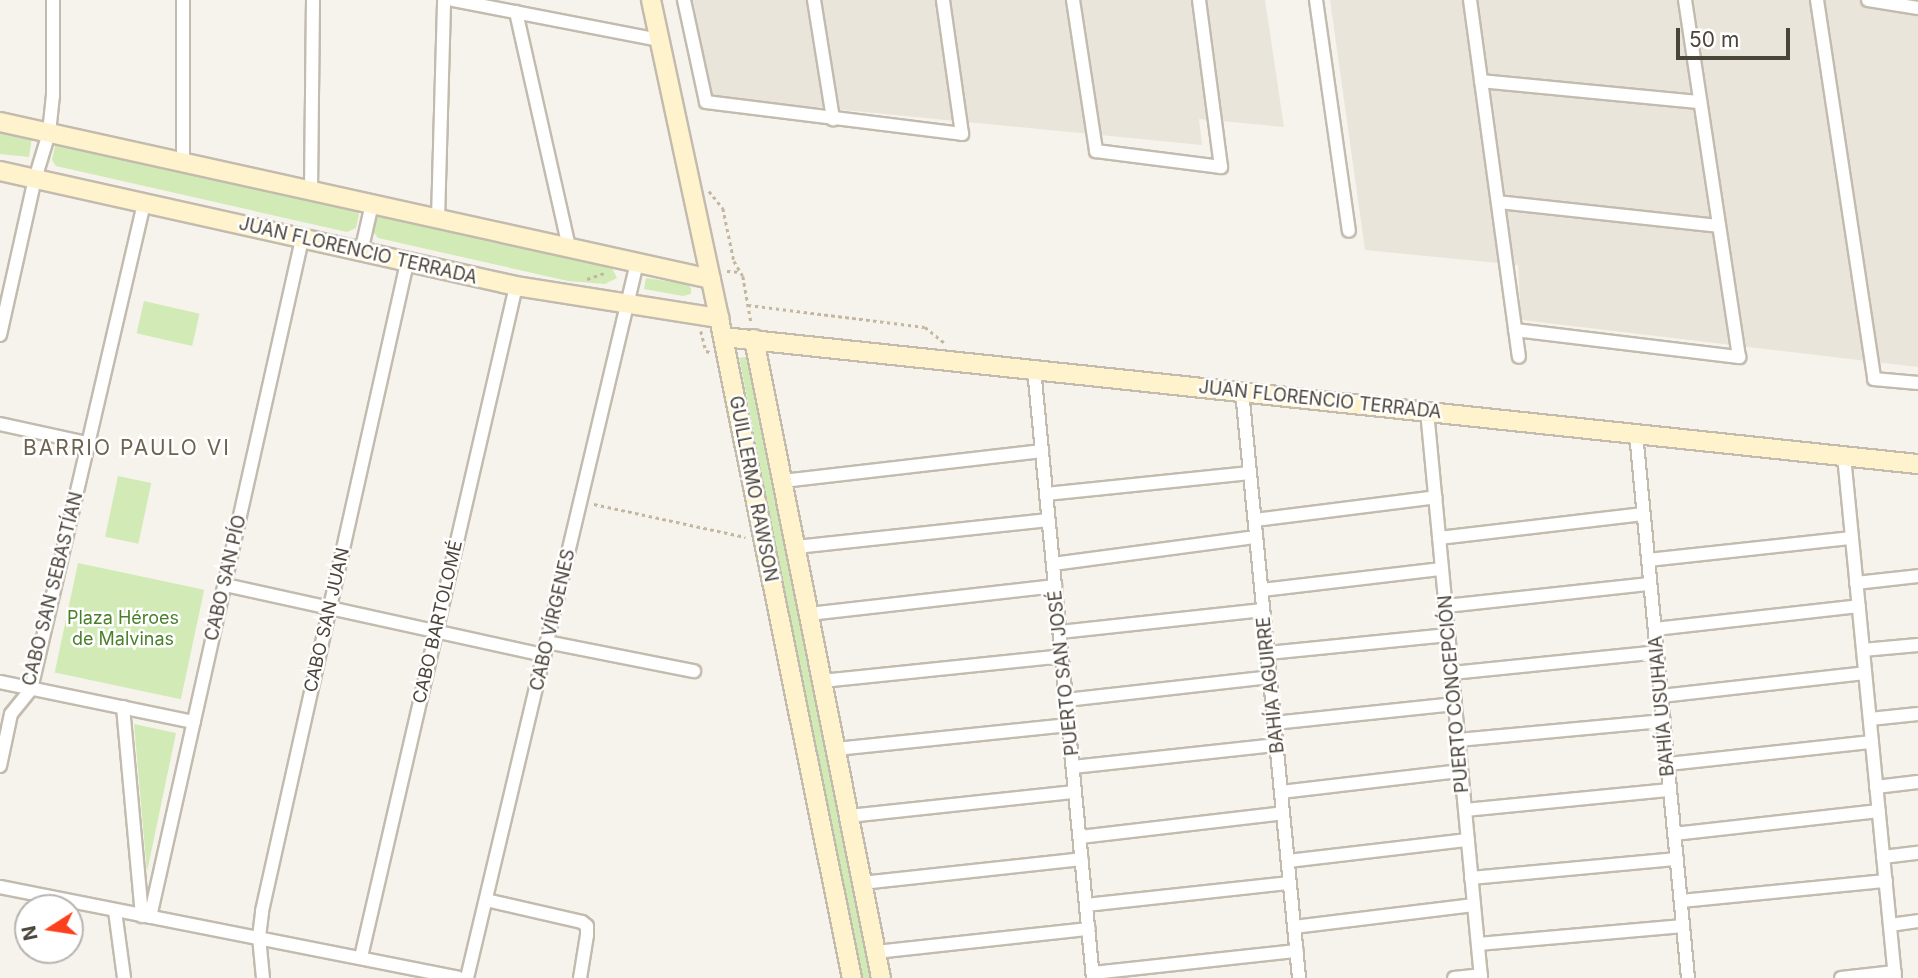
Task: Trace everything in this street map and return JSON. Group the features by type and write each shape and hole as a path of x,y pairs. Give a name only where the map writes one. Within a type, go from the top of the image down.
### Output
{"street":[{"path":"0,335 35,179 49,133 53,96 53,0"},
{"path":"183,0 183,163"},
{"path":"311,191 313,0"},
{"path":"438,219 444,0"},
{"path":"453,0 659,40"},
{"name":"GUILLERMO RAWSON","path":"651,0 723,337 852,978"},
{"path":"684,0 706,102 962,135 943,0"},
{"path":"814,0 833,119"},
{"path":"1073,0 1096,151 1221,167 1199,0"},
{"path":"1316,0 1349,231"},
{"path":"1470,0 1519,357"},
{"path":"1515,330 1739,357 1685,0"},
{"path":"1817,0 1874,379 1918,383"},
{"path":"1868,0 1918,8"},
{"path":"516,12 569,248"},
{"path":"1481,81 1700,102"},
{"path":"0,122 711,279"},
{"name":"JUAN FLORENCIO TERRADA","path":"0,171 516,286 719,318"},
{"path":"1498,202 1719,226"},
{"name":"CABO SAN SEBASTÍAN","path":"0,766 11,714 31,689 144,203"},
{"path":"360,253 372,204"},
{"name":"CABO SAN PÍO","path":"146,917 194,722 302,239"},
{"name":"CABO SAN JUAN","path":"263,978 259,937 407,263"},
{"name":"CABO VÍRGENES","path":"467,978 637,263"},
{"name":"CABO BARTOLOMÉ","path":"361,957 516,286"},
{"name":"JUAN FLORENCIO TERRADA","path":"723,337 1918,464"},
{"name":"GUILLERMO RAWSON","path":"754,340 881,978"},
{"name":"PUERTO SAN JOSÉ","path":"1034,369 1093,975"},
{"name":"BAHÍA AGUIRRE","path":"1242,391 1299,978"},
{"name":"PUERTO CONCEPCIÓN","path":"1427,411 1481,977"},
{"path":"0,424 88,443"},
{"name":"BAHÍA USUHAIA","path":"1636,433 1688,978"},
{"path":"783,481 1042,451"},
{"path":"1841,978 1895,975 1844,456"},
{"path":"1046,494 1250,473"},
{"path":"1255,520 1436,497"},
{"path":"1439,538 1644,514"},
{"path":"796,547 1049,520"},
{"path":"1053,564 1256,537"},
{"path":"1648,560 1852,538"},
{"path":"1262,590 1442,569"},
{"path":"1856,583 1918,576"},
{"path":"1446,606 1650,584"},
{"path":"225,585 436,631 694,671"},
{"path":"809,614 1055,586"},
{"path":"1655,629 1859,606"},
{"path":"1060,632 1264,610"},
{"path":"1268,653 1448,635"},
{"path":"1863,650 1918,645"},
{"path":"1452,673 1657,652"},
{"path":"822,681 1062,656"},
{"path":"1661,696 1865,673"},
{"path":"1066,700 1270,677"},
{"path":"0,682 194,722"},
{"path":"1275,723 1455,704"},
{"path":"123,707 146,917"},
{"path":"1870,719 1918,714"},
{"path":"1458,740 1664,722"},
{"path":"836,750 1069,725"},
{"path":"1668,764 1872,742"},
{"path":"1073,767 1277,745"},
{"path":"1281,792 1461,771"},
{"path":"1877,787 1918,782"},
{"path":"1465,810 1670,790"},
{"path":"849,816 1075,792"},
{"path":"1674,834 1879,811"},
{"path":"1080,837 1283,813"},
{"path":"1288,861 1468,840"},
{"path":"1883,857 1918,853"},
{"path":"862,883 1082,859"},
{"path":"1472,878 1677,859"},
{"path":"1681,901 1886,881"},
{"path":"1086,905 1290,883"},
{"path":"0,887 458,978"},
{"path":"486,900 582,922 587,926 580,978"},
{"path":"1294,927 1474,905"},
{"path":"115,911 124,978"},
{"path":"1890,925 1918,921"},
{"path":"1478,944 1683,926"},
{"path":"876,952 1088,929"},
{"path":"1093,975 1297,951"},
{"path":"1454,978 1481,977"}],"path":[{"path":"709,190 723,208 734,261 743,276 754,340"},
{"path":"748,305 925,327 946,344"},
{"path":"581,502 764,541"}],"shaded area":[{"path":"693,0 1265,0 1284,127 1199,119 1202,145 712,97"},
{"path":"1330,0 1918,0 1918,367 1521,320 1518,265 1365,250"}],"green space":[{"path":"0,129 32,137 29,157 0,154"},
{"path":"56,142 353,208 359,214 356,228 347,232 56,166 52,160"},
{"path":"382,214 603,265 612,268 617,278 605,284 568,281 378,238 372,230 375,216"},
{"path":"646,278 687,284 691,288 691,294 683,296 644,289"},
{"path":"144,301 200,314 192,346 137,333"},
{"path":"750,356 871,978 860,978 739,358"},
{"path":"118,476 151,483 138,544 105,537"},
{"name":"Plaza Héroes de Malvinas","path":"78,563 204,590 181,699 55,673"},
{"path":"134,724 176,733 147,872"}],"district":[{"name":"BARRIO PAULO VI","path":"127,448"}]}
